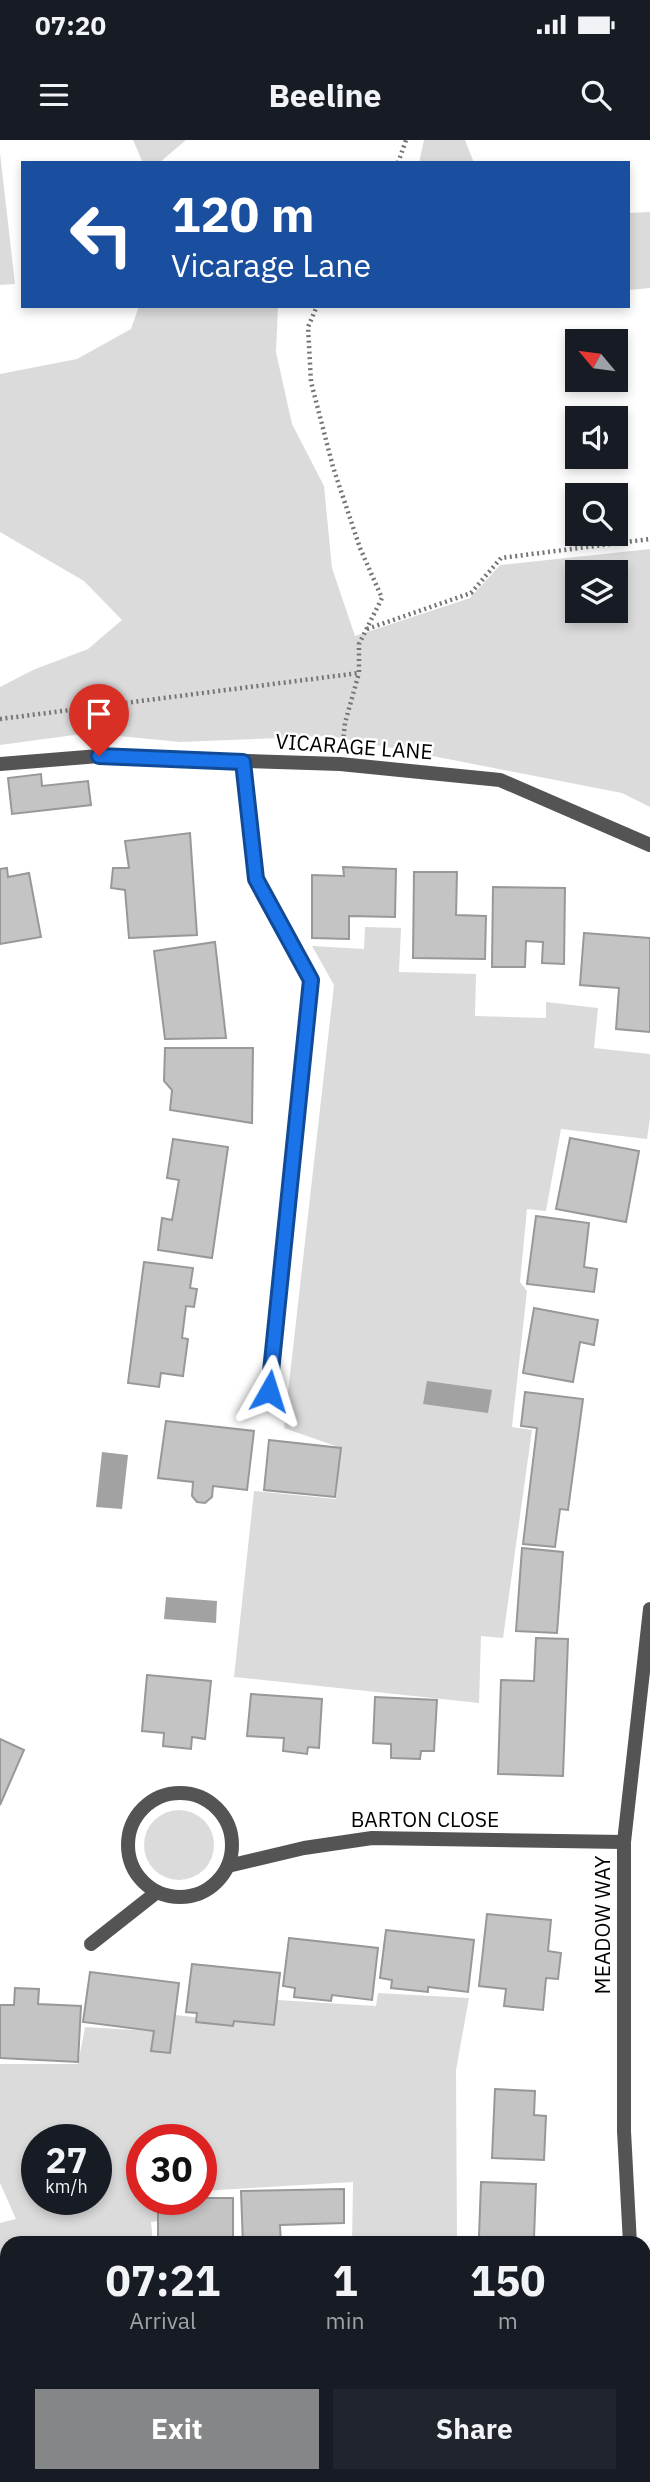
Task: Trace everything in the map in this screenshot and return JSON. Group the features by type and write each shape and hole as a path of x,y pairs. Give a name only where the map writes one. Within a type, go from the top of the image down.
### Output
{"street":[{"name":"VICARAGE LANE","path":"0,764 99,756 340,764 500,780 650,845"},
{"path":"243,762 256,879 311,980 269,1391"},
{"name":"MEADOW WAY","path":"630,2236 624,2132 624,1842 650,1609"},
{"path":"185,1792 202,1797 216,1806 226,1819 232,1834 232,1851 228,1866 219,1880 206,1890 191,1896 174,1897 157,1892 142,1881 132,1866 128,1848 130,1830 137,1814 150,1801 167,1793 185,1792"},
{"name":"BARTON CLOSE","path":"228,1866 304,1848 372,1838 624,1842"},
{"path":"91,1944 157,1892"}],"path":[{"path":"399,161 406,140"},
{"path":"316,308 308,327 311,382 333,467 360,548 382,598 359,643 359,673 345,723 340,764"},
{"path":"366,630 471,593 501,558 650,539"},
{"path":"0,719 359,673"}],"shaded area":[{"path":"133,140 186,140 161,161 142,161"},
{"path":"424,140 465,140 473,161 419,161"},
{"path":"0,153 15,284 0,285"},
{"path":"650,212 650,288 630,290 630,213"},
{"path":"138,308 278,308 276,352 292,424 324,486 332,568 355,636 470,598 500,565 650,549 650,807 622,793 330,736 180,742 89,733 0,745 0,687 33,670 88,649 122,620 84,581 0,532 0,374 77,359 131,329"},
{"path":"365,927 401,928 399,972 476,974 475,1016 546,1018 546,1002 598,1008 594,1048 650,1054 650,1118 647,1139 561,1129 546,1211 527,1209 520,1282 527,1291 512,1427 532,1430 503,1638 481,1636 479,1703 234,1677 254,1491 336,1499 341,1448 284,1428 334,985 312,946 364,949"},
{"path":"427,1381 492,1390 488,1413 423,1404"},
{"path":"102,1452 128,1455 122,1509 96,1507"},
{"path":"166,1597 217,1601 216,1623 164,1619"},
{"path":"186,1810 199,1816 208,1825 212,1831 212,1859 204,1870 193,1878 172,1880 154,1870 146,1859 144,1838 154,1820 165,1812"},
{"path":"378,1993 469,1998 456,2070 457,2236 352,2236 353,2182 217,2190 217,2124 126,2124 126,2215 158,2215 158,2221 151,2222 152,2236 0,2236 0,2223 16,2219 0,2183 0,2064 78,2064 85,2027 154,2031 151,2051 170,2053 175,2015 274,2026 277,2000 376,2006"}],"building":[{"path":"41,774 42,786 88,781 91,805 12,814 8,778"},
{"path":"190,833 197,935 129,938 125,890 111,888 113,868 129,868 125,841"},
{"path":"343,867 396,869 395,917 349,916 349,939 312,938 312,875 344,876"},
{"path":"7,868 8,877 29,873 41,937 0,944 0,869"},
{"path":"414,872 457,872 456,915 486,916 485,959 413,958"},
{"path":"493,887 565,888 564,964 542,963 543,942 526,941 525,967 492,967"},
{"path":"584,933 650,938 650,1032 616,1029 619,988 580,985"},
{"path":"215,942 226,1038 165,1039 154,951"},
{"path":"165,1048 253,1048 252,1123 170,1110 172,1090 164,1081"},
{"path":"570,1138 639,1151 626,1222 556,1209"},
{"path":"173,1139 228,1147 212,1258 158,1250 162,1218 172,1220 179,1180 167,1178"},
{"path":"536,1216 589,1223 584,1267 597,1269 594,1292 527,1284"},
{"path":"144,1262 193,1268 190,1288 197,1289 194,1307 186,1306 182,1338 188,1339 183,1376 161,1373 159,1387 128,1383"},
{"path":"534,1308 598,1320 594,1345 580,1342 573,1382 523,1373"},
{"path":"525,1392 583,1399 568,1510 560,1509 555,1547 523,1544 537,1428 521,1426"},
{"path":"166,1421 254,1431 247,1490 213,1486 212,1497 205,1503 197,1502 192,1496 193,1482 158,1478"},
{"path":"269,1440 341,1448 335,1497 264,1490"},
{"path":"522,1548 563,1552 557,1633 516,1631"},
{"path":"536,1638 568,1639 563,1776 498,1774 501,1680 534,1681"},
{"path":"147,1675 211,1681 205,1739 192,1737 191,1749 163,1746 164,1733 142,1731"},
{"path":"251,1694 322,1699 319,1748 308,1747 307,1754 283,1751 284,1738 247,1736"},
{"path":"375,1697 437,1700 434,1751 421,1751 420,1759 391,1758 391,1744 373,1743"},
{"path":"0,1739 24,1750 0,1805"},
{"path":"487,1914 551,1920 548,1951 561,1953 558,1979 546,1978 543,2010 504,2006 506,1989 479,1986"},
{"path":"386,1930 474,1940 468,1992 428,1987 428,1992 391,1988 392,1980 380,1978"},
{"path":"289,1938 378,1948 372,2000 332,1995 331,2001 294,1997 295,1988 283,1986"},
{"path":"192,1964 280,1973 274,2025 234,2021 233,2026 196,2022 197,2013 186,2012"},
{"path":"90,1972 179,1983 170,2053 151,2051 154,2031 83,2022"},
{"path":"15,1988 39,1989 38,2004 81,2006 78,2062 0,2058 0,2005 14,2005"},
{"path":"495,2089 535,2091 534,2115 546,2116 544,2160 492,2158"},
{"path":"481,2182 536,2184 534,2236 479,2236"},
{"path":"344,2189 344,2223 280,2225 281,2236 243,2236 241,2191"},
{"path":"217,2198 233,2198 233,2236 158,2236 158,2215 217,2215"}],"route":[{"path":"99,756 243,762 256,879 311,980 269,1391"}]}
